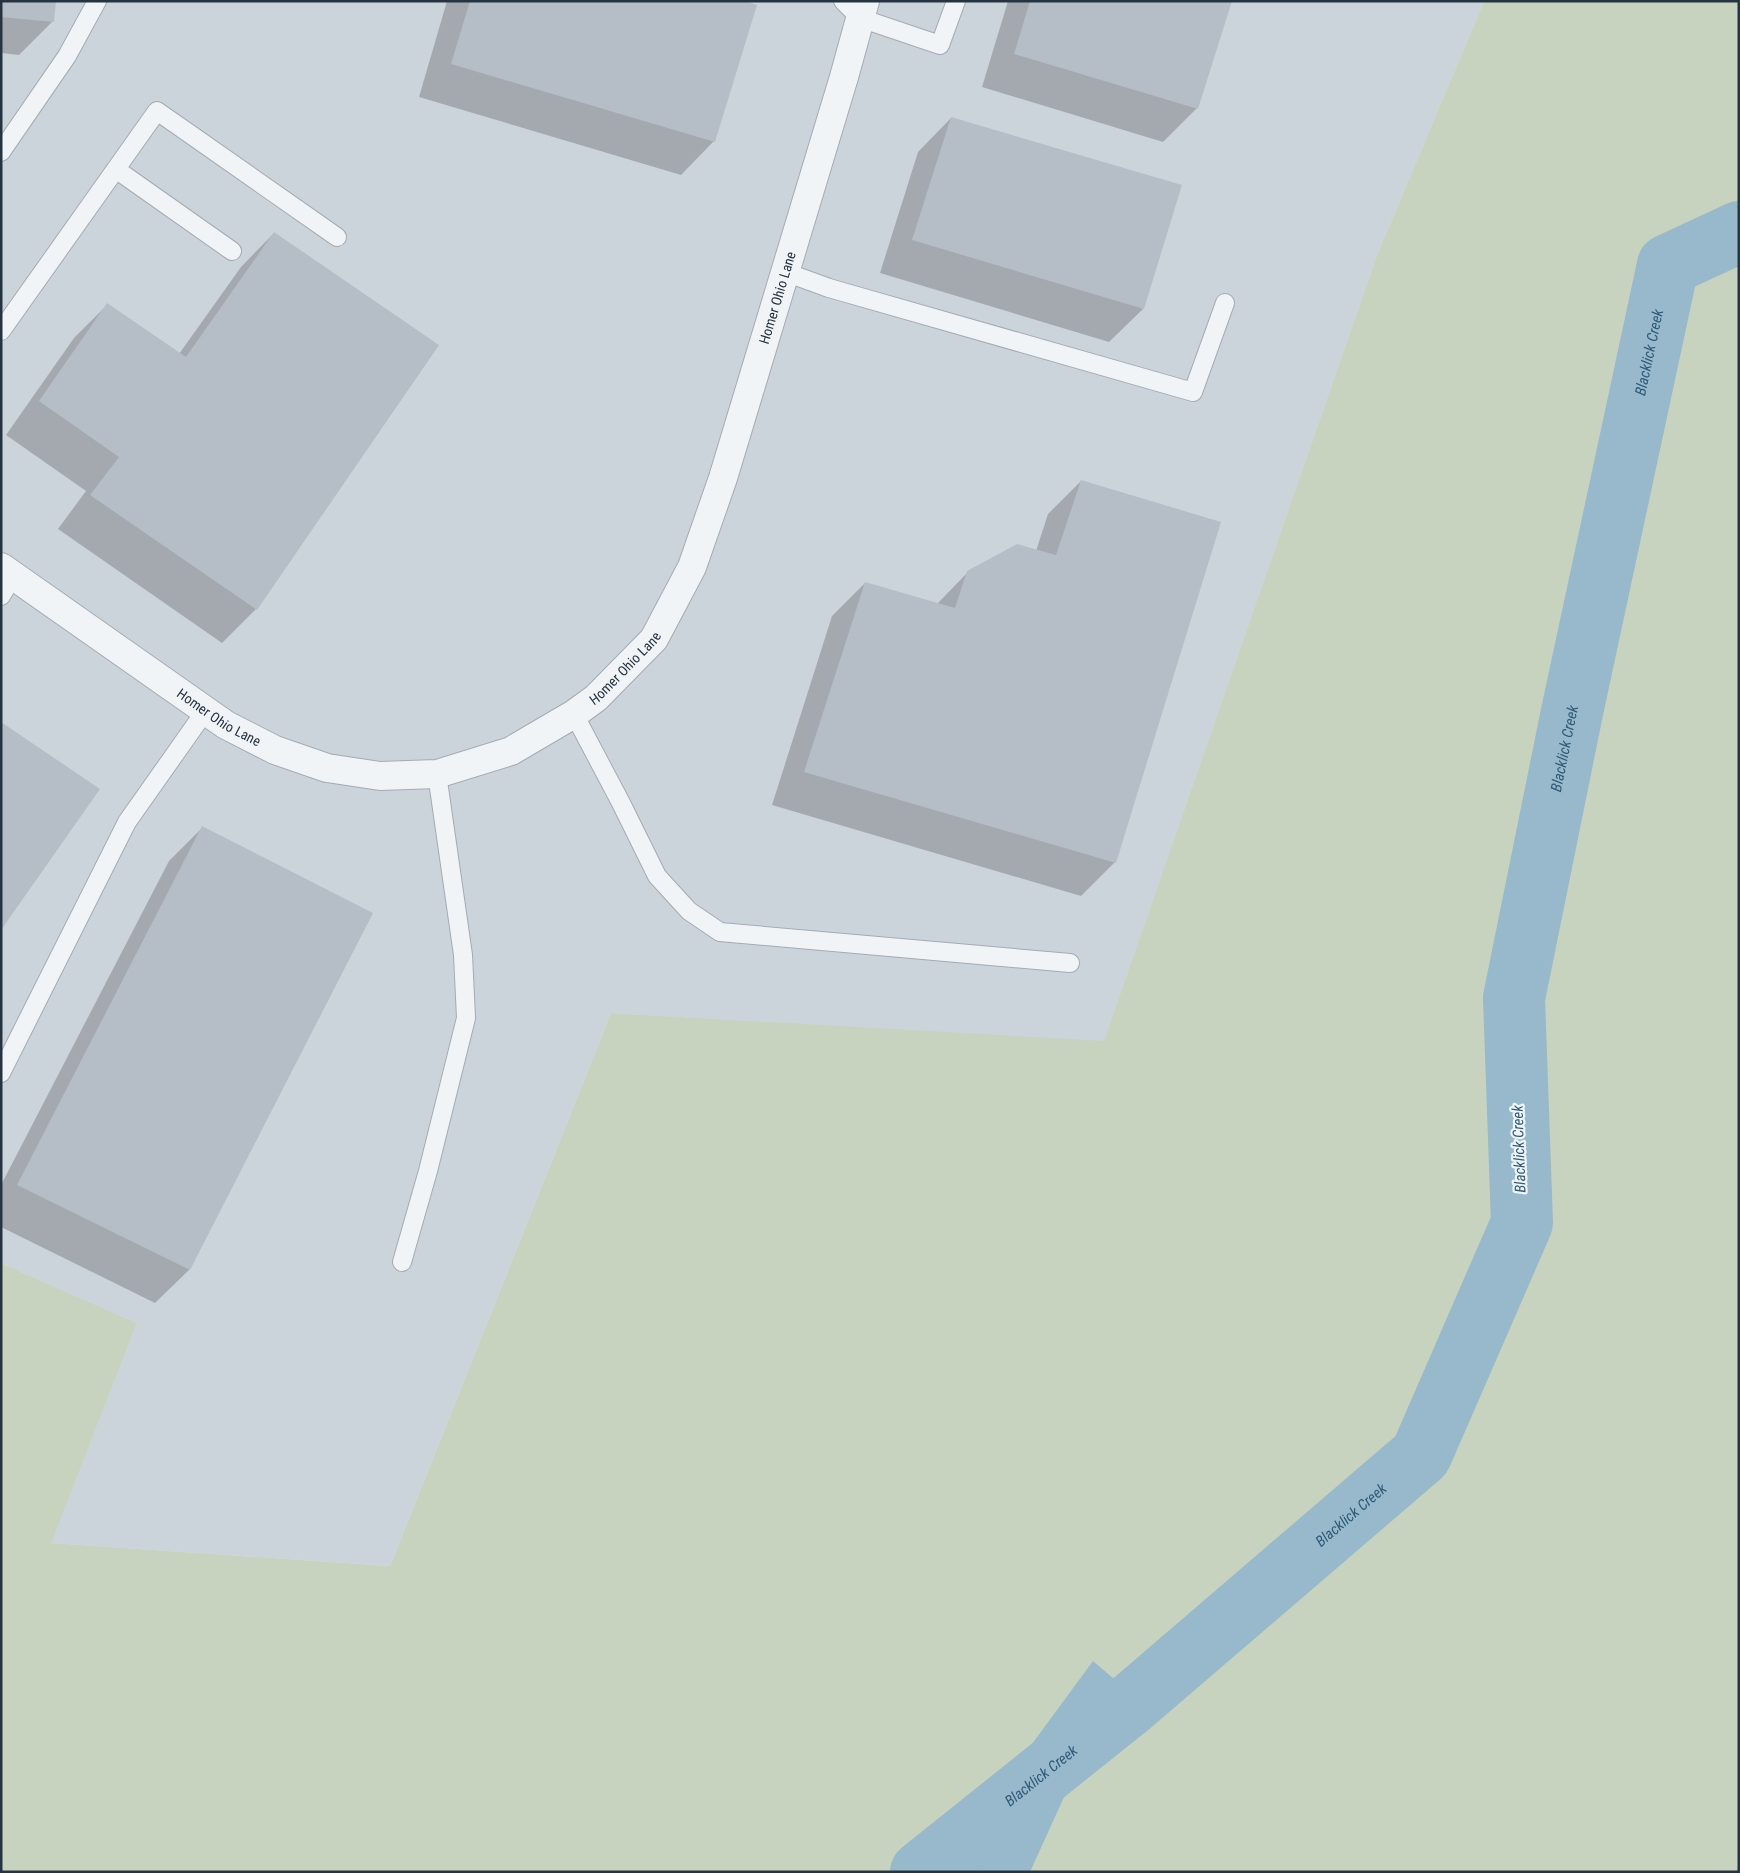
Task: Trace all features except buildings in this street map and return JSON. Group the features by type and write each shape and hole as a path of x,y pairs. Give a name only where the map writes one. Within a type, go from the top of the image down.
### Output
{"street":[{"name":"Homer Ohio Lane","path":"5,580 206,710 226,725 276,750 327,768 380,776 437,774 511,751 574,714 596,698 654,640 692,567 723,478 844,77 856,7"}],"lane":[{"path":"1,152 67,56 97,1"},
{"path":"856,7 940,45 956,1"},
{"path":"1,331 157,111 337,237"},
{"path":"116,170 232,251"},
{"path":"785,272 829,288 1193,392 1225,303"},
{"path":"1,1073 127,822 206,710"},
{"path":"574,714 657,876 689,911 720,932 1070,963"},
{"path":"402,1262 428,1171 466,1018 463,955 437,774"}],"shaded area":[{"path":"1,1 1484,1 1377,255 1104,1042 611,1013 390,1566 50,1543 137,1323 1,1263"}],"green space":[{"path":"1484,1 1739,1 1739,1872 1,1872 1,1263 137,1323 51,1543 390,1566 611,1013 1104,1041 1377,255"}],"water":[{"path":"1093,1661 1157,1716 1099,1756 1069,1786 1030,1872 944,1872 1018,1763"}],"waterway":[{"name":"Blacklick Creek","path":"921,1872 1131,1704 1421,1455 1522,1223 1514,998 1572,712 1668,265 1739,232"}]}
